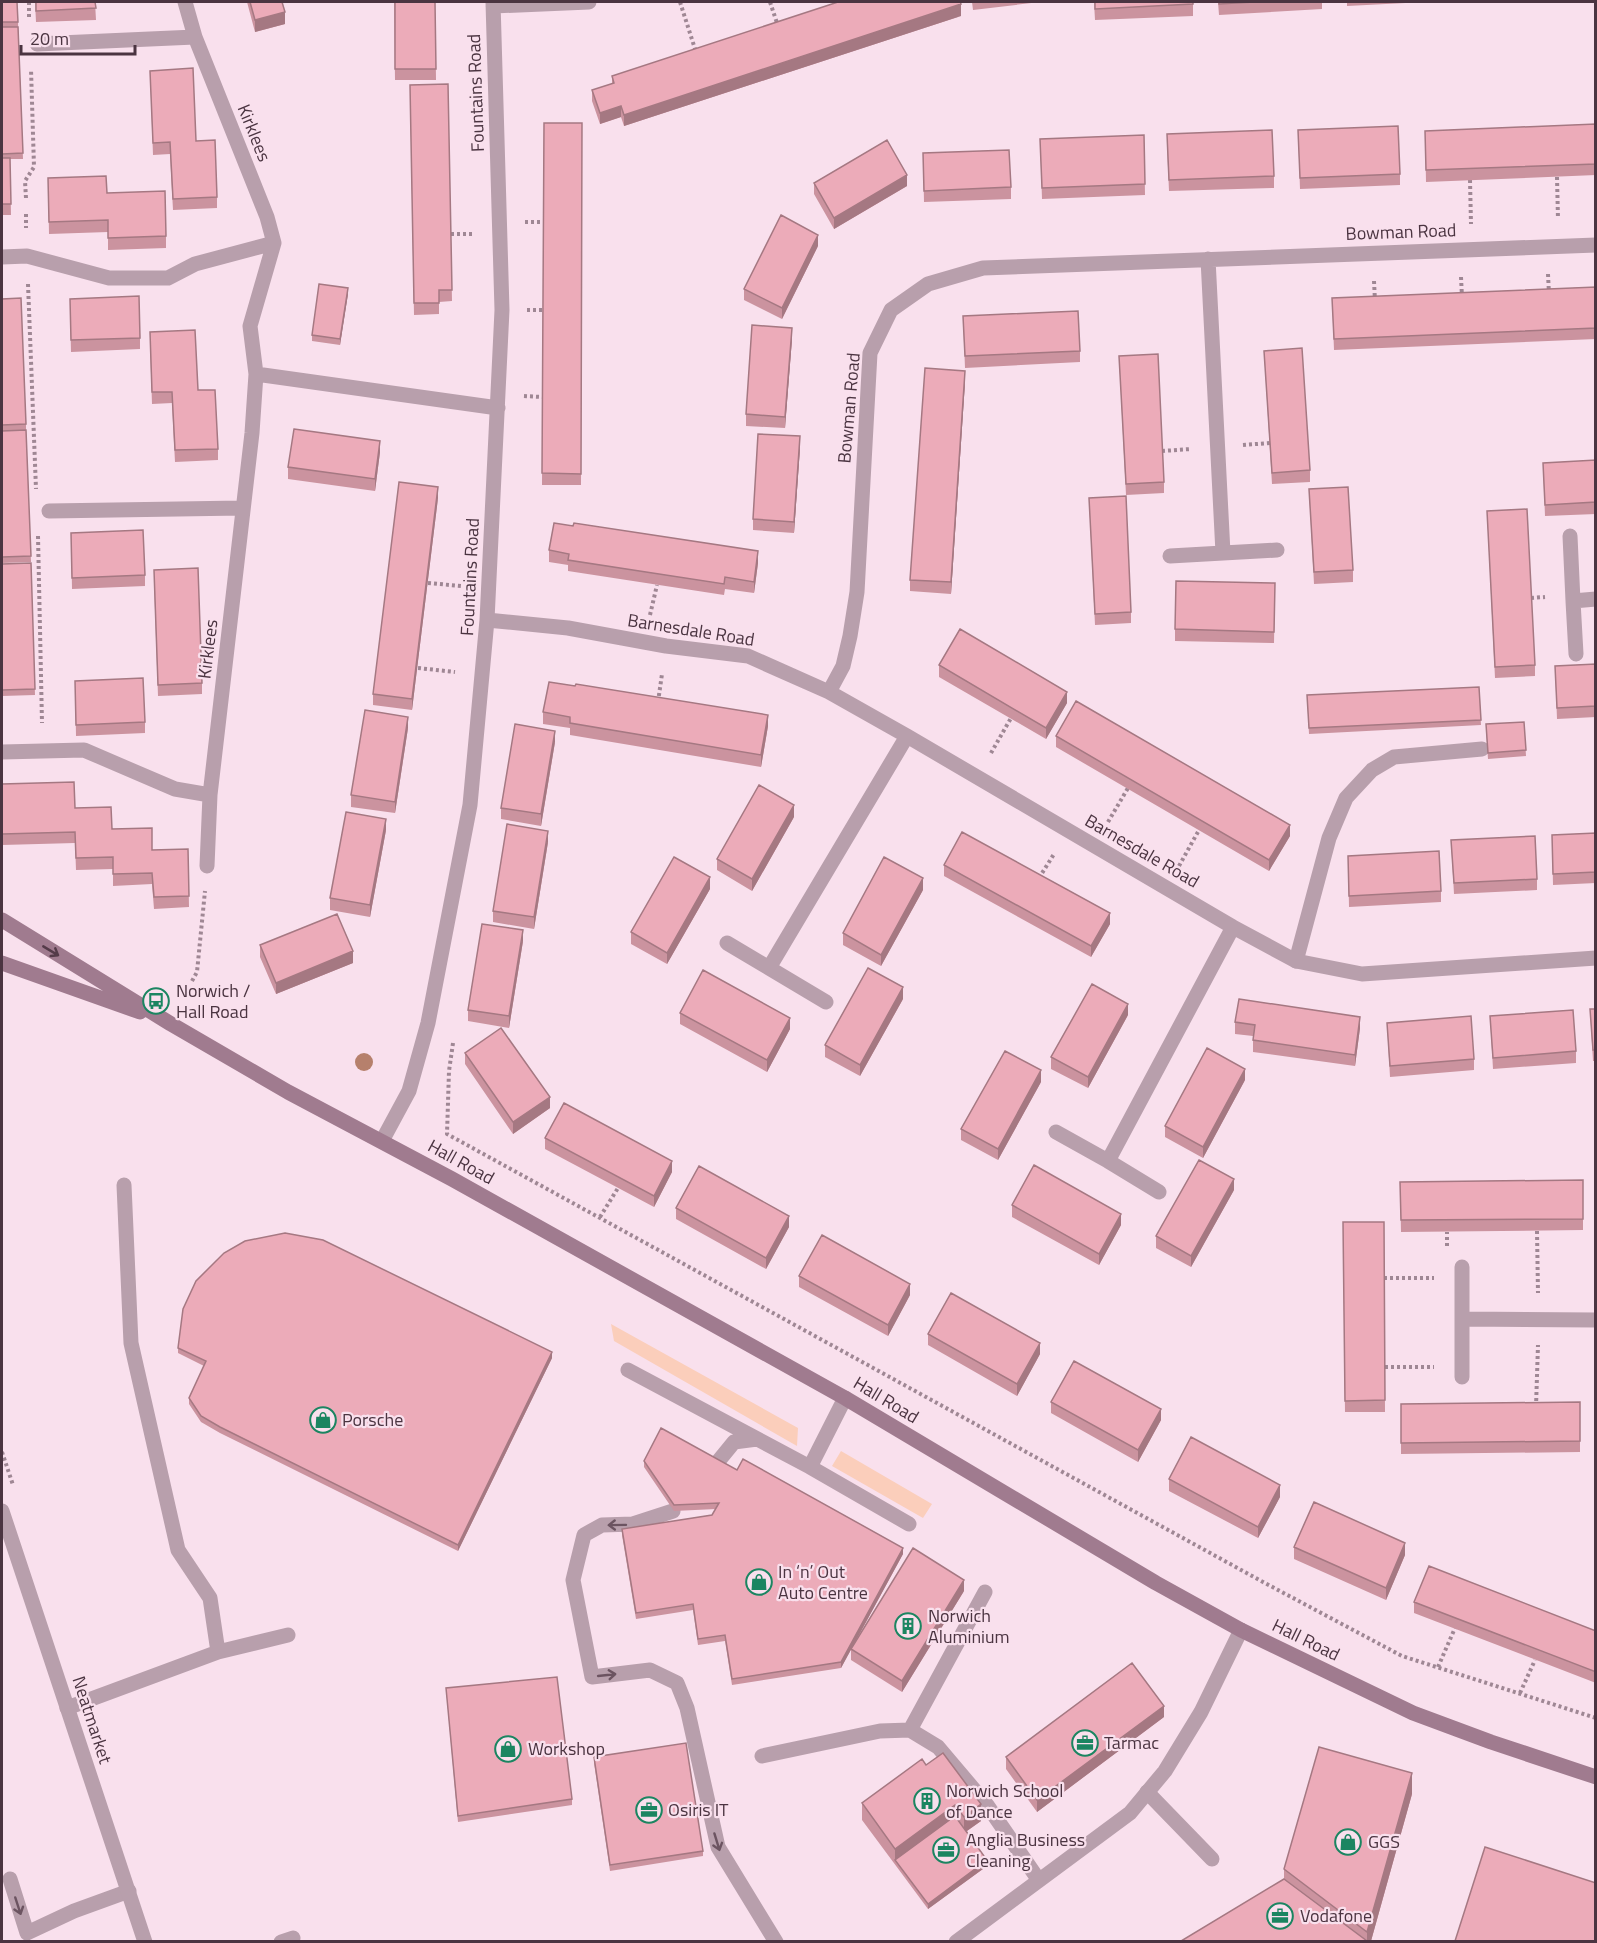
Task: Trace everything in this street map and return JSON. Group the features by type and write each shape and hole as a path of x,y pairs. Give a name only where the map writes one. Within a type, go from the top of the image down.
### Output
{"street":[{"name":"Kirklees","path":"185,2 195,37 267,217 274,243 250,326 256,375 252,434 210,795 207,867"},
{"path":"493,4 589,2"},
{"name":"Fountains Road","path":"382,1141 409,1091 428,1023 470,805 483,675 502,310 493,4"},
{"path":"37,44 195,37"},
{"path":"2,257 27,256 109,278 168,278 195,264 274,243"},
{"name":"Bowman Road","path":"829,692 843,666 858,592 870,353 891,310 928,284 983,268 1596,245"},
{"path":"1208,259 1223,553"},
{"path":"256,375 498,408"},
{"path":"49,511 242,508"},
{"path":"1570,536 1576,654"},
{"path":"1170,556 1277,550"},
{"path":"1573,601 1596,599"},
{"name":"Barnesdale Road","path":"487,620 568,628 666,646 748,656 829,692 1233,927 1296,961 1362,974 1596,958"},
{"path":"769,968 907,736"},
{"path":"2,752 84,750 175,789 210,795"},
{"path":"1296,961 1329,838 1346,798 1372,770 1394,758 1482,750"},
{"name":"Hall Road","path":"2,920 288,1092 382,1141 845,1398 1156,1583 1241,1630 1413,1713 1596,1777"},
{"path":"1107,1161 1233,927"},
{"path":"727,943 826,1002"},
{"name":"Hall Road","path":"2,963 171,1023"},
{"path":"1056,1132 1159,1192"},
{"path":"124,1185 131,1343 178,1550 210,1598 218,1652"},
{"path":"1462,1272 1462,1372"},
{"path":"1462,1319 1596,1320"},
{"path":"628,1370 810,1467 909,1524"},
{"path":"810,1467 845,1398"},
{"path":"716,1464 734,1442 757,1439"},
{"name":"Neatmarket","path":"2,1511 145,1941"},
{"path":"674,1511 633,1524 602,1525 584,1535 573,1580 592,1677 650,1670 677,1683 687,1708 718,1847 776,1941"},
{"path":"910,1730 985,1592"},
{"path":"956,1941 1130,1813 1165,1771 1201,1712 1241,1630"},
{"path":"67,1708 218,1652 288,1635"},
{"path":"762,1756 869,1733 910,1730 938,1747 987,1805 1038,1879"},
{"path":"1147,1792 1212,1858"},
{"path":"10,1879 27,1933 74,1911 129,1891"}],"path":[{"path":"29,2 29,23"},
{"path":"680,2 698,59"},
{"path":"770,2 780,32"},
{"path":"26,198 25,181 34,167 31,67"},
{"path":"1557,177 1558,246"},
{"path":"1470,180 1472,249"},
{"path":"26,213 37,500"},
{"path":"38,534 42,751"},
{"path":"657,708 666,646"},
{"path":"418,668 483,675"},
{"path":"977,777 1011,718"},
{"path":"1095,846 1128,788"},
{"path":"1036,884 1069,830"},
{"path":"1168,888 1199,830"},
{"path":"192,981 197,972 207,867"},
{"path":"423,1039 453,1042 449,1071 447,1134 1402,1656 1596,1718"},
{"path":"600,1217 618,1188"},
{"path":"1384,1278 1462,1272"},
{"path":"1385,1368 1462,1372"},
{"path":"1438,1667 1455,1628"},
{"path":"1520,1693 1535,1660"}],"shaded area":[{"path":"611,1324 798,1428 797,1446 614,1341"},
{"path":"841,1451 932,1504 923,1518 832,1466"}],"building":[{"path":"2,2 17,2 18,22 2,22"},
{"path":"36,2 95,2 96,8 36,11"},
{"path":"250,2 282,2 285,12 255,20"},
{"path":"395,2 435,2 436,69 395,69"},
{"path":"838,2 960,2 961,4 624,115 621,106 600,113 592,90 614,83 612,76"},
{"path":"1095,2 1193,2 1193,4 1095,9"},
{"path":"1219,2 1254,2 1219,4"},
{"path":"2,27 18,27 23,153 2,154"},
{"path":"193,68 196,141 215,140 217,197 173,199 170,142 153,143 150,71"},
{"path":"448,84 452,290 439,290 439,303 414,303 410,85"},
{"path":"544,123 582,123 581,474 542,473"},
{"path":"1596,124 1596,164 1426,170 1425,131"},
{"path":"1398,126 1400,174 1300,178 1298,130"},
{"path":"1272,130 1274,176 1169,180 1167,134"},
{"path":"1144,135 1145,184 1042,188 1040,139"},
{"path":"887,140 907,175 834,218 814,183"},
{"path":"1009,150 1011,187 924,191 923,153"},
{"path":"2,158 10,158 11,204 2,204"},
{"path":"106,176 107,193 165,191 166,236 108,238 108,220 49,222 48,178"},
{"path":"781,215 818,235 782,308 744,289"},
{"path":"319,284 348,288 340,339 312,335"},
{"path":"1596,287 1596,328 1334,339 1332,298"},
{"path":"139,296 140,338 71,340 70,299"},
{"path":"21,298 26,424 2,425 2,299"},
{"path":"1078,311 1080,351 965,356 963,316"},
{"path":"752,325 792,328 785,417 746,414"},
{"path":"195,330 198,390 215,390 218,449 175,450 172,392 152,392 150,332"},
{"path":"1302,348 1310,470 1272,473 1264,351"},
{"path":"1158,354 1164,482 1126,484 1119,356"},
{"path":"925,368 965,371 951,582 910,580"},
{"path":"294,429 380,441 375,479 288,467"},
{"path":"26,430 31,556 2,557 2,431"},
{"path":"758,434 800,436 794,522 753,519"},
{"path":"1596,460 1596,502 1545,505 1543,463"},
{"path":"399,482 438,487 412,699 373,694"},
{"path":"1348,487 1353,570 1314,572 1309,489"},
{"path":"1126,496 1131,612 1095,614 1089,498"},
{"path":"1527,509 1535,665 1495,667 1487,511"},
{"path":"554,523 573,526 574,523 758,551 754,582 725,577 724,584 568,560 569,554 549,550"},
{"path":"143,530 145,575 72,578 71,533"},
{"path":"31,563 35,689 2,690 2,564"},
{"path":"198,568 202,683 158,685 154,570"},
{"path":"1176,581 1275,583 1274,632 1175,629"},
{"path":"960,629 1067,692 1046,728 939,665"},
{"path":"1596,664 1596,706 1557,708 1555,666"},
{"path":"143,678 145,722 76,725 75,681"},
{"path":"549,682 575,686 576,684 768,715 761,755 570,723 570,717 543,712"},
{"path":"1479,687 1481,720 1309,728 1307,695"},
{"path":"1076,701 1290,825 1269,860 1056,736"},
{"path":"365,710 408,717 395,802 351,795"},
{"path":"1524,722 1526,750 1488,753 1486,724"},
{"path":"515,724 555,731 541,814 501,808"},
{"path":"74,782 75,808 111,807 112,829 152,828 152,850 188,849 189,896 154,897 152,873 113,874 113,857 76,858 75,832 2,834 2,784"},
{"path":"759,785 794,805 752,879 717,859"},
{"path":"346,812 386,819 370,905 330,898"},
{"path":"507,824 548,831 534,917 493,911"},
{"path":"962,832 1110,913 1091,946 944,865"},
{"path":"1596,833 1596,872 1553,874 1552,835"},
{"path":"1535,836 1537,879 1454,883 1451,840"},
{"path":"1439,851 1441,891 1349,896 1348,856"},
{"path":"674,857 710,877 667,953 631,932"},
{"path":"884,857 923,878 881,955 843,933"},
{"path":"337,914 353,951 276,983 260,945"},
{"path":"482,924 523,930 509,1016 468,1010"},
{"path":"868,968 903,987 860,1065 825,1045"},
{"path":"703,970 790,1018 767,1060 680,1013"},
{"path":"1092,984 1128,1004 1088,1077 1051,1057"},
{"path":"1239,999 1360,1017 1355,1055 1253,1040 1255,1025 1235,1022"},
{"path":"1590,1009 1596,1009 1596,1050 1593,1050"},
{"path":"1573,1010 1576,1051 1493,1058 1490,1016"},
{"path":"1471,1016 1474,1059 1390,1066 1387,1023"},
{"path":"501,1028 550,1097 513,1122 465,1053"},
{"path":"1207,1048 1245,1069 1203,1147 1165,1126"},
{"path":"1005,1051 1041,1070 998,1149 961,1129"},
{"path":"564,1103 672,1161 654,1196 545,1138"},
{"path":"1199,1160 1234,1179 1191,1256 1156,1236"},
{"path":"1034,1165 1121,1214 1099,1254 1012,1205"},
{"path":"699,1166 789,1216 766,1258 676,1208"},
{"path":"1583,1180 1583,1219 1401,1220 1400,1182"},
{"path":"1343,1222 1384,1222 1385,1400 1345,1401"},
{"path":"285,1233 323,1240 552,1352 458,1545 220,1427 201,1416 189,1398 206,1361 178,1348 183,1309 196,1281 224,1253 245,1241"},
{"path":"822,1235 910,1284 888,1325 799,1276"},
{"path":"951,1293 1040,1343 1017,1384 928,1334"},
{"path":"1074,1361 1161,1409 1138,1450 1051,1402"},
{"path":"1580,1402 1580,1441 1401,1443 1401,1404"},
{"name":"In ‘n’ Out Auto Centre","path":"661,1428 737,1470 743,1459 903,1548 841,1662 732,1679 725,1635 698,1639 693,1604 636,1613 622,1529 712,1515 719,1503 674,1505 644,1461"},
{"path":"1191,1437 1280,1485 1258,1527 1169,1479"},
{"path":"1314,1502 1405,1543 1386,1588 1294,1547"},
{"name":"Norwich Aluminium","path":"913,1548 964,1580 902,1681 851,1649"},
{"path":"1429,1566 1596,1631 1596,1672 1414,1602"},
{"name":"Tarmac","path":"1132,1663 1164,1706 1037,1800 1006,1757"},
{"name":"Workshop","path":"557,1677 572,1799 458,1816 446,1688"},
{"name":"Osiris IT","path":"686,1743 703,1851 610,1865 594,1757"},
{"name":"GGS","path":"1319,1747 1412,1773 1367,1932 1284,1869"},
{"name":"Norwich School of Dance","path":"943,1753 981,1804 964,1817 955,1805 895,1849 862,1803 922,1759 926,1765"},
{"name":"Anglia Business Cleaning","path":"955,1816 987,1860 928,1904 895,1860"},
{"path":"1485,1847 1596,1883 1596,1941 1455,1941"},
{"name":"Vodafone","path":"1284,1879 1367,1941 1181,1941"}],"place":[{"name":"Norwich / Hall Road","path":"156,1001"},
{"name":"Porsche","path":"323,1420"},
{"name":"In ‘n’ Out Auto Centre","path":"759,1582"},
{"name":"Norwich Aluminium","path":"908,1626"},
{"name":"Tarmac","path":"1085,1743"},
{"name":"Workshop","path":"508,1749"},
{"name":"Norwich School of Dance","path":"927,1801"},
{"name":"Osiris IT","path":"649,1810"},
{"name":"GGS","path":"1348,1842"},
{"name":"Anglia Business Cleaning","path":"946,1850"},
{"name":"Vodafone","path":"1280,1916"}]}
